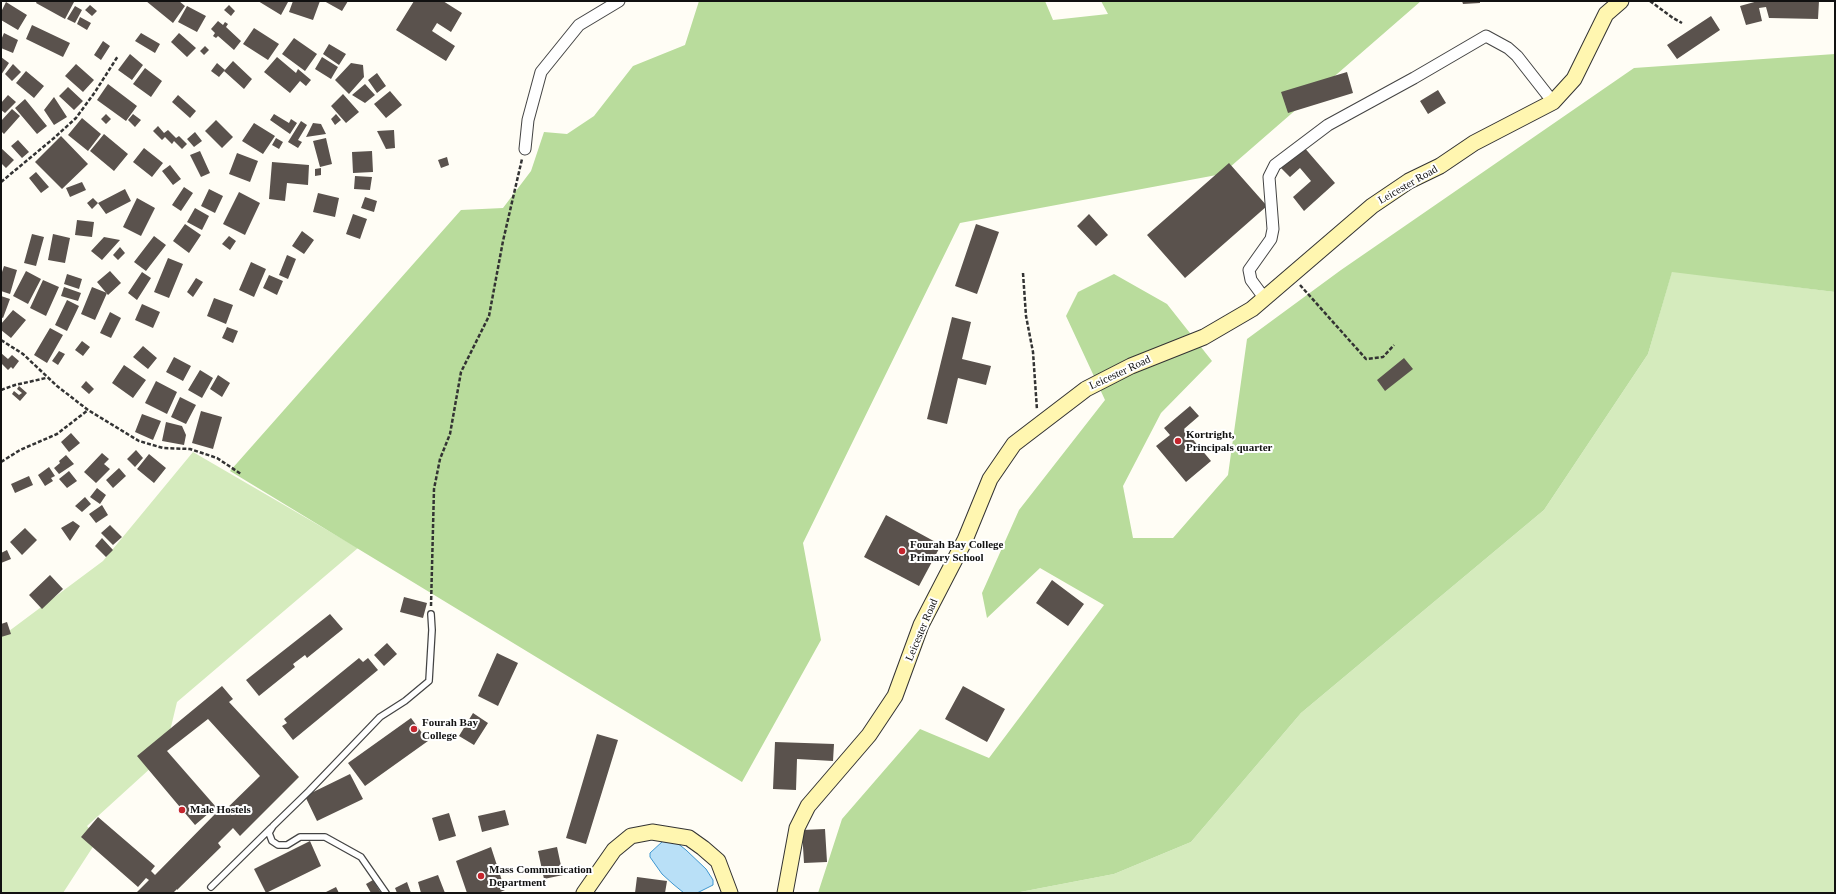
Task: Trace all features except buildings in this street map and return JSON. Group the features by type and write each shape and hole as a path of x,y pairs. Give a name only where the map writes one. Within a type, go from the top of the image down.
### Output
{"street":[{"path":"525,149 528,120 541,72 579,25 619,1"},
{"name":"Leicester Road","path":"785,893 797,828 808,806 869,735 895,696 922,625 965,540 990,480 1014,444 1086,389 1131,366 1204,337 1265,299 1372,206 1389,194 1440,166 1474,143 1553,102 1574,79 1606,14 1621,1"},
{"path":"1265,299 1251,280 1249,270 1271,239 1273,229 1269,177 1275,165 1328,125 1414,78 1486,36 1508,48 1517,56 1553,102"},
{"path":"584,893 614,850 631,836 652,832 689,838 718,861 730,893"}],"lane":[{"path":"211,887 309,791 380,717 405,701 429,681 432,630 431,614"},
{"path":"273,826 269,834 272,841 278,845 287,845 300,836 325,837 361,856 386,893"}],"path":[{"path":"1650,1 1682,23"},
{"path":"1,182 76,118 118,56"},
{"path":"431,614 434,489 440,459 450,434 461,372 489,316 503,240 525,149"},
{"path":"1023,273 1026,316 1033,352 1039,426"},
{"path":"1292,276 1366,359 1383,357 1394,345"},
{"path":"1,340 23,354 46,378 88,410 139,441 163,448 190,449 216,458 241,474"},
{"path":"1,390 15,384 46,378"},
{"path":"1,462 20,450 57,434 88,410"}],"green space":[{"path":"699,1 1045,1 1053,20 1108,14 1101,1 1421,1 1222,174 960,223 803,543 821,640 742,782 230,471 461,210 503,208 531,171 544,132 567,134 594,116 633,66 685,45"},
{"path":"1835,54 1835,292 1672,272 1648,354 1544,510 1301,713 1191,842 1114,874 1015,893 818,893 842,819 920,729 989,758 1104,605 1040,568 987,618 982,593 1019,510 1105,400 1066,316 1078,292 1114,274 1167,304 1212,361 1161,413 1123,486 1133,538 1173,538 1228,475 1247,339 1341,270 1634,68"},
{"path":"1672,271 1835,292 1835,893 1015,893 1114,874 1191,842 1301,713 1544,510 1648,354"},
{"path":"193,452 358,548 177,702 164,756 87,826 98,839 63,893 1,893 1,637 103,561"}],"water":[{"path":"663,841 676,842 686,850 706,869 713,880 713,885 697,893 684,893 673,884 662,874 650,857 650,853"}],"place":[{"name":"Kortright, Principals quarter","path":"1178,441"},
{"name":"Fourah Bay College Primary School","path":"902,551"},
{"name":"Fourah Bay College","path":"414,729"},
{"name":"Male Hostels","path":"182,810"},
{"name":"Mass Communication Department","path":"481,876"}]}
